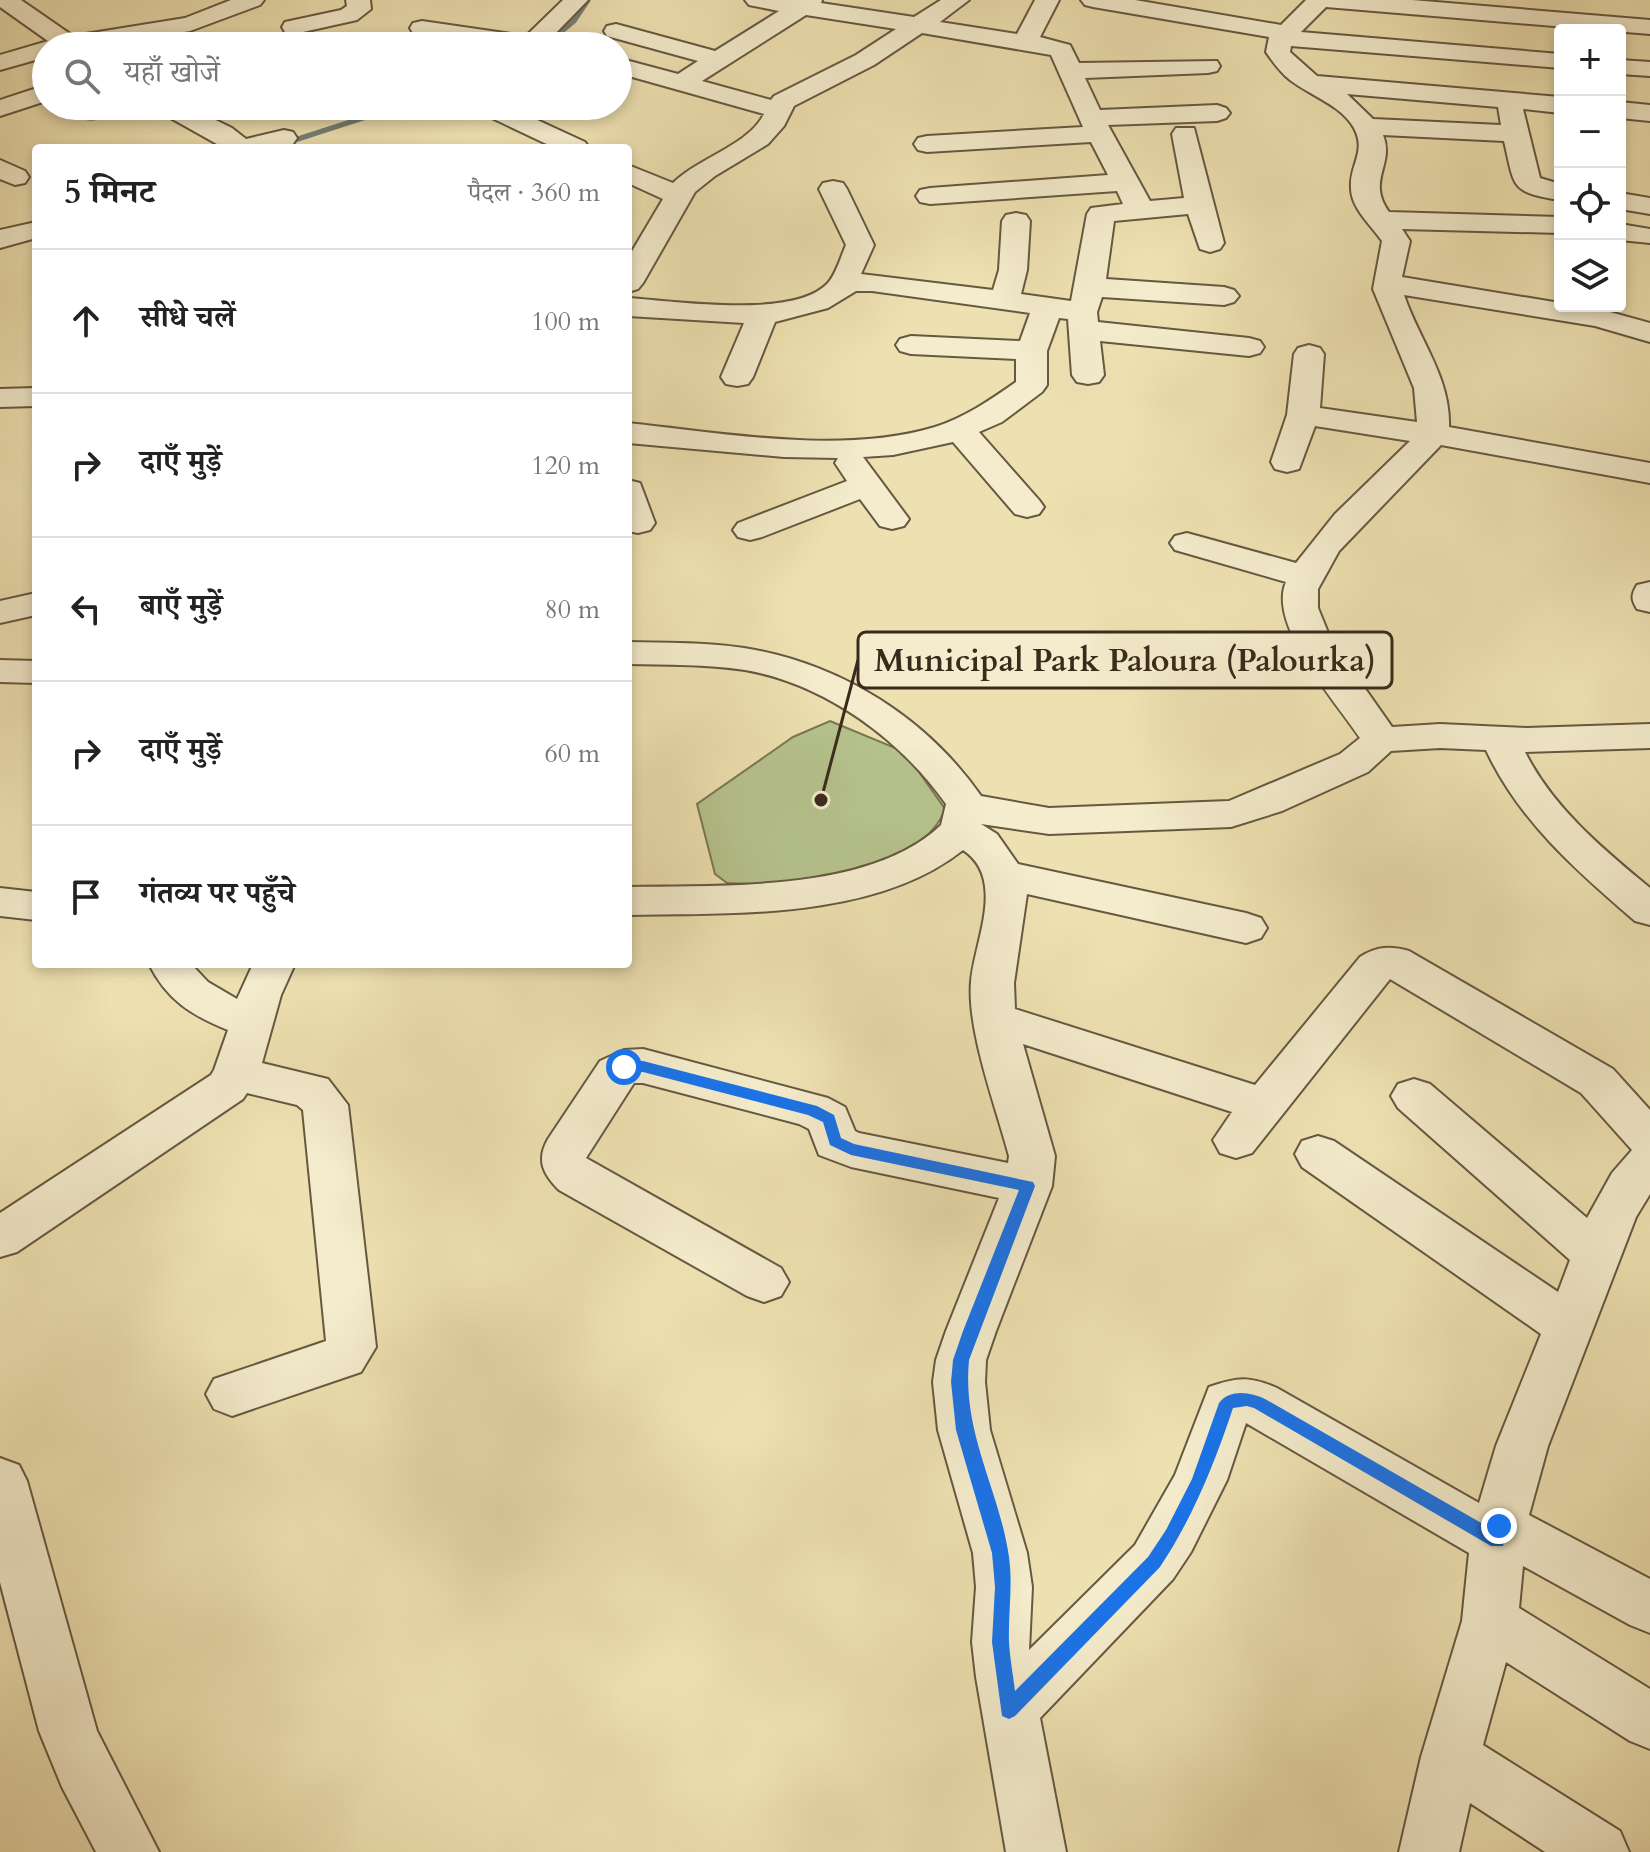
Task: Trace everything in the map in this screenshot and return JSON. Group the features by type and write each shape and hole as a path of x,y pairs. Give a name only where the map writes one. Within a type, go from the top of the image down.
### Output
{"street":[{"path":"5,0 44,32"},
{"path":"167,0 190,24"},
{"path":"143,32 190,24 223,5 252,0"},
{"path":"294,27 349,15 359,9 358,0"},
{"path":"548,32 576,0"},
{"path":"757,0 808,4 1061,50 1095,126 1140,209"},
{"path":"632,273 678,196 705,170 759,138 771,126 777,110 791,95 853,67 957,0"},
{"path":"1025,42 1047,0"},
{"path":"1093,0 1148,4 1284,35 1554,61"},
{"path":"1320,0 1284,35 1278,52 1283,61 1311,83 1347,105 1366,126 1376,151 1364,188 1372,208 1396,241 1387,283 1399,324 1432,393 1436,417 1433,434 1416,455 1381,486 1331,539 1307,577 1299,606 1307,627 1381,740"},
{"path":"1327,0 1463,6 1591,24"},
{"path":"681,83 808,4"},
{"path":"1463,6 1462,53 1466,97"},
{"path":"1626,27 1650,27"},
{"path":"422,28 449,32"},
{"path":"632,35 717,59"},
{"path":"0,63 32,54"},
{"path":"1070,71 1208,66"},
{"path":"1626,67 1650,69"},
{"path":"632,69 777,110"},
{"path":"1311,83 1554,104"},
{"path":"0,108 32,98"},
{"path":"1508,100 1527,181 1535,188 1554,191"},
{"path":"1626,111 1650,113"},
{"path":"927,144 1217,113"},
{"path":"196,120 236,144"},
{"path":"516,120 567,144"},
{"path":"1366,126 1516,134"},
{"path":"1185,134 1210,243"},
{"path":"632,175 678,196"},
{"path":"930,196 1125,182"},
{"path":"833,189 860,245 839,291"},
{"path":"1626,202 1650,206"},
{"path":"1088,375 1085,310 1101,214 1199,205"},
{"path":"1382,220 1554,225"},
{"path":"1004,302 1013,270 1016,221"},
{"path":"1,247 32,232"},
{"path":"1,247 32,246"},
{"path":"1,247 32,258"},
{"path":"632,307 763,314 797,309 858,282 890,283 1047,308 1085,310 1224,296"},
{"path":"1387,283 1599,318 1650,333"},
{"path":"632,433 841,449 924,439 959,429 1016,397 1031,385 1032,351 1047,308"},
{"path":"1085,310 1249,347"},
{"path":"737,377 763,314"},
{"path":"911,345 1032,351"},
{"path":"1287,462 1303,415 1309,354"},
{"path":"0,398 32,397"},
{"path":"1303,415 1433,434 1650,473"},
{"path":"959,429 1027,507"},
{"path":"841,449 892,519"},
{"path":"750,530 867,485"},
{"path":"632,503 638,523"},
{"path":"1187,543 1307,577"},
{"path":"0,587 3,593 0,598"},
{"path":"1650,593 1650,601"},
{"path":"0,612 32,605"},
{"path":"632,653 747,660 823,684 887,720 911,740 966,803 962,818 946,843 897,870 864,882 819,891 762,896 632,901"},
{"path":"0,671 32,672"},
{"path":"962,818 1049,821 1231,814 1268,802 1354,763 1381,740 1440,736 1500,740 1650,736"},
{"path":"1500,740 1511,766 1559,831 1650,911"},
{"path":"962,818 1004,875 1007,897 993,974 994,1018 1029,1137 1032,1170 961,1360 959,1382 964,1430 1000,1553 1004,1587 1000,1642 1009,1710 1036,1852"},
{"path":"1004,875 1246,928"},
{"path":"0,902 32,906"},
{"path":"1236,1140 1375,968 1384,962 1394,962 1597,1081 1650,1140"},
{"path":"172,968 182,984 198,998 250,1022"},
{"path":"0,1238 227,1087 237,1074 250,1022 272,968"},
{"path":"994,1018 1264,1105"},
{"path":"764,1282 576,1177 565,1167 562,1159 564,1152 616,1073 624,1067 643,1066 812,1110 829,1119 835,1142 851,1149 1028,1186"},
{"path":"232,1394 343,1357 351,1347 325,1105 312,1091 237,1074"},
{"path":"1414,1096 1597,1255"},
{"path":"1318,1154 1570,1327"},
{"path":"1429,1852 1450,1757 1490,1621 1498,1533 1522,1446 1597,1255 1629,1186 1650,1161"},
{"path":"1009,1710 1154,1562 1172,1535 1200,1480 1227,1403 1248,1399 1498,1533 1650,1607"},
{"path":"0,1481 68,1731 83,1767 129,1852"},
{"path":"1490,1621 1650,1721"},
{"path":"1450,1757 1599,1852"}],"green space":[{"path":"830,721 905,752 945,809 931,831 909,848 881,862 815,878 752,884 727,883 715,874 697,804 793,737"}],"waterway":[{"path":"561,32 574,21 588,0"},
{"path":"282,144 357,120"}],"place":[{"name":"Municipal Park Paloura (Palourka)","path":"821,800"}],"route":[{"path":"624,1067 643,1066 812,1110 829,1119 835,1142 851,1149 1028,1186 971,1331 961,1360 959,1382 964,1430 992,1517 1000,1553 1004,1587 1000,1642 1009,1710 1154,1562 1172,1535 1200,1480 1227,1403 1237,1399 1248,1399 1259,1404 1497,1541 1499,1526"}]}
